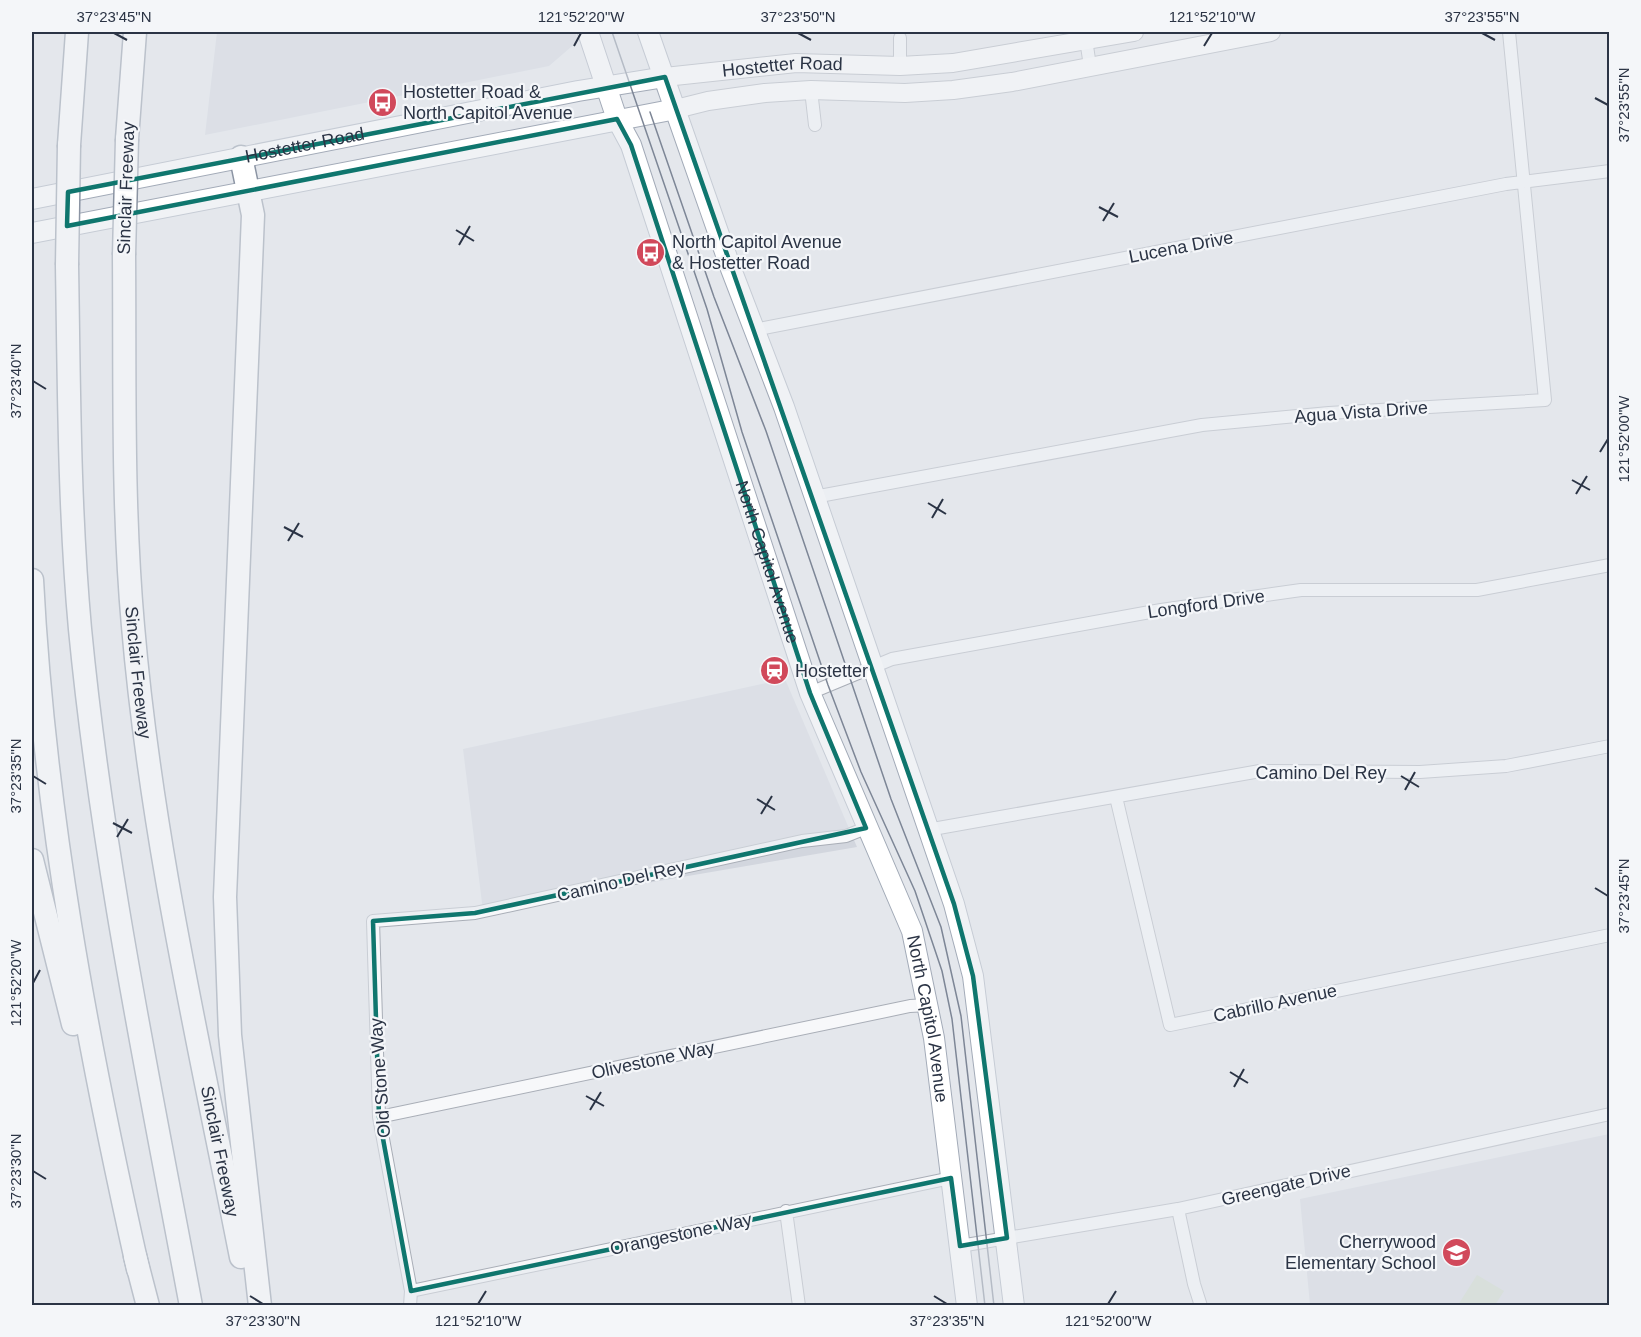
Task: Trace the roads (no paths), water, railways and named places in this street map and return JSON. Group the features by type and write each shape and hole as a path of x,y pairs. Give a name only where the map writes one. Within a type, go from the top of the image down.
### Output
{"highway":[{"path":"77,32 69,145 67,265 71,485 80,628 98,780 131,988 191,1305"},
{"name":"Sinclair Freeway","path":"135,32 127,139 124,255 125,480 132,625 147,749 185,972 250,1305"},
{"path":"241,157 250,190 253,215 225,897 230,1035 260,1305"},
{"path":"32,580 46,751 64,893 97,1079 138,1269"},
{"path":"32,860 148,1305"}],"main road":[{"name":"North Capitol Avenue","path":"588,32 617,119 631,145 810,693 866,828 894,884 912,931 928,1005 966,1305"},
{"path":"648,32 754,330 770,368 954,904 973,976 1014,1305"},
{"name":"Hostetter Road","path":"32,199 665,76 796,63 900,66 953,63 1085,36 1134,32"},
{"name":"Hostetter Road","path":"32,233 708,101 811,90 905,93 953,90 1271,32"}],"street":[{"name":"Agua Vista Drive","path":"814,497 1202,425 1329,413 1545,400 1509,32"},
{"path":"1085,36 1090,66"},
{"path":"900,38 900,66"},
{"name":"Hostetter Road","path":"811,90 815,125"},
{"name":"Lucena Drive","path":"754,330 1525,180 1610,171"},
{"name":"Longford Drive","path":"810,693 892,659 1149,612 1301,590 1477,590 1610,565"},
{"name":"Camino Del Rey","path":"927,830 1260,771 1431,772 1506,766 1610,746"},
{"name":"Cabrillo Avenue","path":"1116,797 1170,1025 1610,935"},
{"name":"Camino Del Rey","path":"373,921 475,913 802,841 846,836 866,828"},
{"name":"Old Stone Way","path":"373,921 379,1117 411,1291 410,1305"},
{"name":"Olivestone Way","path":"379,1117 910,1005 928,1005"},
{"name":"Greengate Drive","path":"960,1246 1178,1209 1610,1113"},
{"name":"Orangestone Way","path":"411,1291 951,1178"},
{"path":"1178,1209 1194,1284 1201,1305"},
{"path":"786,1211 800,1305"}],"tram line":[{"path":"612,32 707,309 742,432 828,685 861,772 915,891 942,971 952,1019 985,1306"},
{"path":"650,112 714,297 766,431 891,799 941,927 961,1016 994,1306"}],"place":[{"name":"Hostetter Road & North Capitol Avenue","path":"382,102"},
{"name":"North Capitol Avenue & Hostetter Road","path":"651,252"},
{"name":"Hostetter","path":"774,671"},
{"name":"Cherrywood Elementary School","path":"1457,1252"}]}
